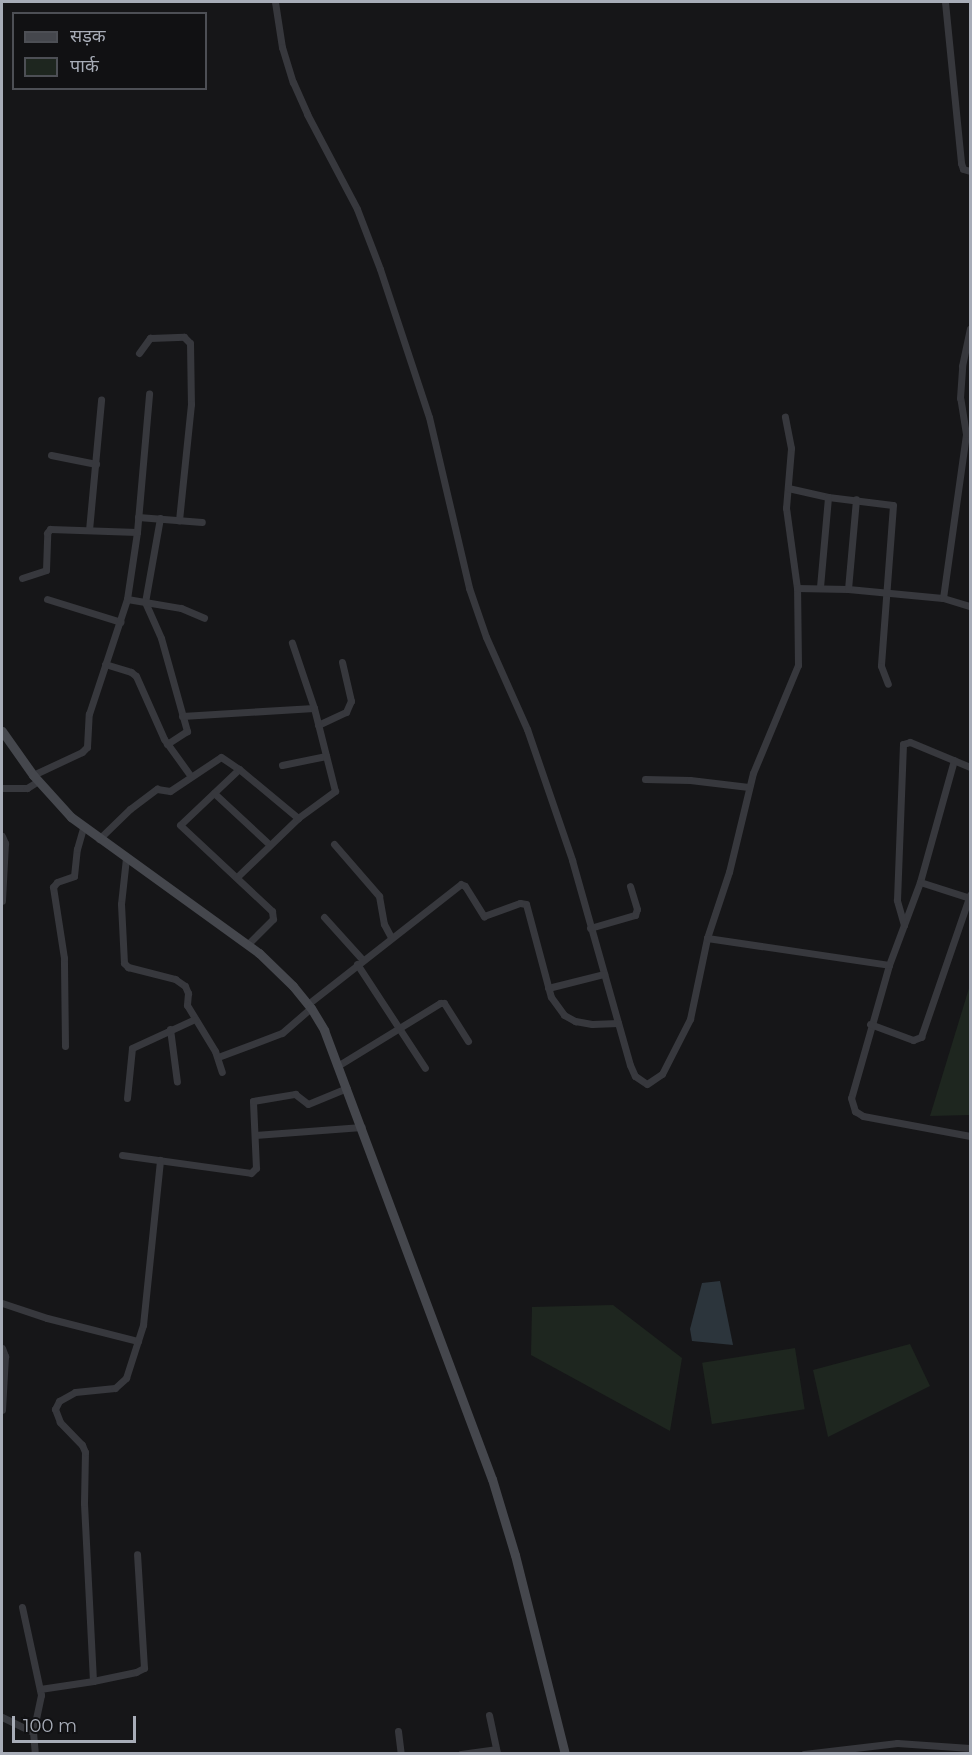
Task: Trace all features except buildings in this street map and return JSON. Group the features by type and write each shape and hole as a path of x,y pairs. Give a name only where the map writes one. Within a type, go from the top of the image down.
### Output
{"main road":[{"path":"2,731 36,778 83,828 248,944 275,967 310,1006 327,1035 448,1354 504,1512 565,1754"}],"street":[{"path":"275,2 282,47 293,82 307,114 357,209 421,388 469,588 486,637 527,729 577,876 635,1076 647,1084 654,1082 666,1065 690,1019 707,938 729,872 758,757 798,665 796,588 786,508 791,448 785,417"},
{"path":"945,2 961,163 963,169 970,171"},
{"path":"943,598 968,428 960,398 962,366 970,329"},
{"path":"139,353 150,338 184,337 190,343 191,404 179,520"},
{"path":"2,788 27,788 36,778 85,750 89,714 127,599 137,532 149,394"},
{"path":"89,530 101,400"},
{"path":"51,455 96,464"},
{"path":"788,488 828,497 893,505 881,666 888,684"},
{"path":"820,587 828,497"},
{"path":"848,589 856,499"},
{"path":"138,516 202,522"},
{"path":"160,518 145,602 161,638 186,732 167,744"},
{"path":"22,578 46,570 47,533 50,529 137,532"},
{"path":"796,588 820,587 943,598 970,606"},
{"path":"47,599 121,622"},
{"path":"127,599 181,608 204,618"},
{"path":"237,877 298,819 335,791 314,708 292,643"},
{"path":"318,725 346,712 351,701 342,662"},
{"path":"105,664 131,672 136,676 167,744 190,775"},
{"path":"182,716 314,708"},
{"path":"904,925 897,900 903,744 910,742 970,767"},
{"path":"282,765 326,756"},
{"path":"99,839 150,794 161,788 170,791 190,775 220,757 239,769 298,819"},
{"path":"954,760 920,882 889,964 850,1098 855,1111 863,1116 970,1136"},
{"path":"239,769 182,822 181,828 237,877 273,914 273,919 248,944"},
{"path":"645,779 690,780 749,787"},
{"path":"214,793 270,845"},
{"path":"65,1046 64,958 53,887 57,882 74,876 77,849 83,828"},
{"path":"2,836 5,843 2,901"},
{"path":"334,844 375,890 381,904 384,924 391,937"},
{"path":"126,858 121,904 124,963 128,967 167,976 181,983 187,990 186,1002 218,1056 222,1072"},
{"path":"870,1024 913,1040 921,1037 970,896 920,882"},
{"path":"218,1056 282,1033 360,962 461,884 467,889 484,916 524,903 528,908 548,988 556,1007 575,1021 592,1024 618,1023"},
{"path":"591,928 635,915 637,909 630,886"},
{"path":"324,917 360,962 425,1068"},
{"path":"707,938 889,964"},
{"path":"548,988 604,974"},
{"path":"339,1065 436,1005 444,1003 468,1041"},
{"path":"127,1098 132,1048 195,1019"},
{"path":"170,1029 177,1082"},
{"path":"122,1155 251,1173 256,1168 252,1104 255,1100 295,1094 308,1104 347,1088"},
{"path":"255,1135 362,1127"},
{"path":"93,1681 84,1503 85,1452 82,1445 60,1422 55,1409 59,1401 75,1392 104,1390 122,1384 126,1378 143,1325 160,1160"},
{"path":"2,1303 47,1318 138,1341"},
{"path":"2,1348 5,1356 2,1410"},
{"path":"40,1689 93,1681 136,1672 144,1668 137,1554"},
{"path":"22,1607 40,1689 33,1732 35,1754"},
{"path":"461,1754 496,1751 489,1715"},
{"path":"2,1717 33,1732"},
{"path":"398,1731 400,1754"},
{"path":"895,1754 897,1743"},
{"path":"804,1754 897,1743 970,1748"}],"green space":[{"path":"970,985 970,1115 930,1116"},
{"path":"613,1305 682,1358 670,1431 531,1355 532,1307"},
{"path":"910,1344 930,1386 828,1437 813,1370"},
{"path":"795,1348 805,1409 712,1424 702,1363"}],"shaded area":[{"path":"720,1281 733,1345 692,1341 690,1329 702,1283"}]}
